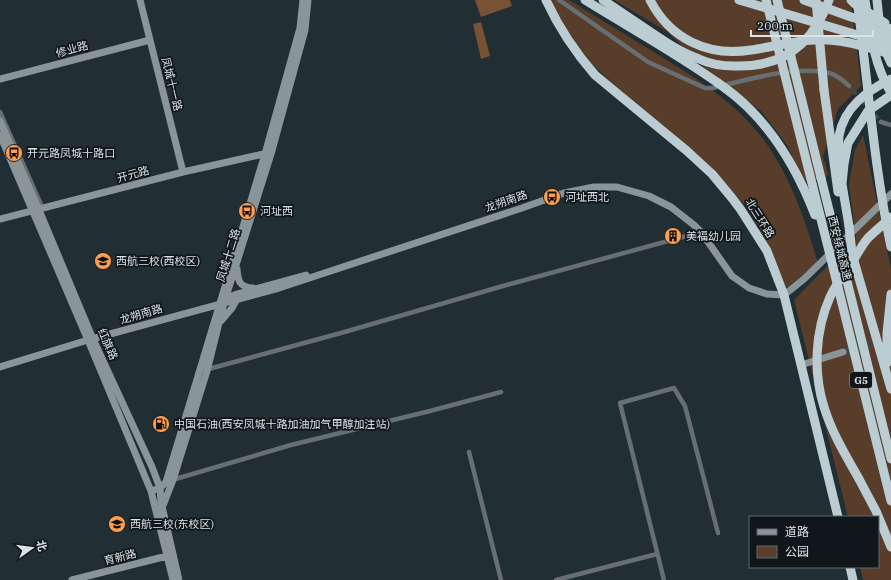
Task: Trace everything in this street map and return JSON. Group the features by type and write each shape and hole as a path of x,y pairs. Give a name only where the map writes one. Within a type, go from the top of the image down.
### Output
{"highway":[{"name":"北三环路","path":"546,0 564,35 595,75 687,151 712,174 753,227 767,251 784,295 838,516"},
{"path":"585,0 692,64 722,86 753,113 768,129 799,178 831,259"},
{"path":"603,0 680,51 700,60 723,66 759,65 774,62 789,54 813,31 821,19 829,0"},
{"path":"739,0 891,45"},
{"path":"762,0 891,38"},
{"name":"西安绕城高速","path":"766,0 891,501"},
{"name":"西安绕城高速","path":"777,0 891,459"},
{"path":"804,0 851,17 891,28"},
{"path":"816,0 824,90 833,160 852,253 891,389"},
{"path":"851,0 891,28"},
{"path":"857,0 877,159 891,247"},
{"path":"842,184 848,143 868,111 891,94 876,60 865,0"},
{"path":"876,0 880,27 891,63"},
{"path":"652,3 664,21 680,36 696,45 713,51 750,51 814,40 833,40 891,54"},
{"path":"847,227 839,154 839,136 844,122 860,98 875,87 891,79"},
{"path":"878,516 841,447 824,407 820,390 817,364 818,341 823,316 830,296 868,238 891,218"},
{"path":"887,372 887,333 891,294"},
{"path":"879,518 891,547"},
{"path":"850,568 853,580"}],"street":[{"name":"凤城十一路","path":"140,0 183,172"},
{"name":"凤城十二路","path":"159,509 170,481 219,323 223,301 237,264 268,153 300,28 303,0"},
{"name":"凤城十二路","path":"204,370 223,301 305,30 308,0"},
{"path":"559,0 648,62 705,88 713,88 798,71 830,73 840,77 849,86"},
{"name":"修业路","path":"0,79 150,40"},
{"path":"0,112 38,210"},
{"name":"红旗路","path":"0,121 38,210 159,509 170,555 178,580"},
{"path":"882,122 891,125"},
{"name":"红旗路","path":"0,134 38,210"},
{"name":"开元路","path":"0,220 183,172 268,153"},
{"name":"龙朔南路","path":"223,301 237,299 306,279 564,193 594,187 617,188 649,196 671,207 701,232 732,276 749,288 767,294 784,295"},
{"path":"784,295 804,279 891,194"},
{"path":"204,370 701,232"},
{"path":"237,264 238,279 240,283 245,287 255,288"},
{"name":"龙朔南路","path":"0,366 223,301 255,288 302,276 318,274"},
{"path":"219,323 232,308 237,299"},
{"name":"红旗路","path":"91,340 152,468 160,488 159,509"},
{"path":"801,365 843,352"},
{"path":"664,580 620,403 674,388 685,406 718,533"},
{"path":"170,481 291,445 501,392"},
{"path":"469,452 501,580"},
{"name":"凤城十二路","path":"151,491 160,488 170,481"},
{"path":"556,580 657,554"},
{"name":"红旗路","path":"170,555 173,580"},
{"name":"育新路","path":"72,580 170,555"}],"green space":[{"path":"550,0 569,0 686,72 714,91 740,113 752,125 773,153 789,183 802,214 818,263 786,288 769,247 759,228 747,209 731,189 695,153 596,68 577,44"},
{"path":"614,0 851,0 861,86 838,109 823,157 829,175 804,182 787,145 761,111 700,64 668,32"},
{"path":"863,135 891,269 891,580 863,580 860,568 879,568 879,516 848,516 794,300 856,237 849,184 855,150"}],"shaded area":[{"path":"475,0 510,0 512,6 481,17"},
{"path":"481,22 490,56 481,59 473,24"}],"tunnel":[{"path":"849,86 881,122"},
{"path":"843,352 881,341"}],"place":[{"name":"开元路凤城十路口","path":"14,153"},
{"name":"河址西北","path":"552,197"},
{"name":"河址西","path":"247,211"},
{"name":"美福幼儿园","path":"673,236"},
{"name":"西航三校(西校区)","path":"103,261"},
{"name":"中国石油(西安凤城十路加油加气甲醇加注站)","path":"161,424"},
{"name":"西航三校(东校区)","path":"117,524"}]}
